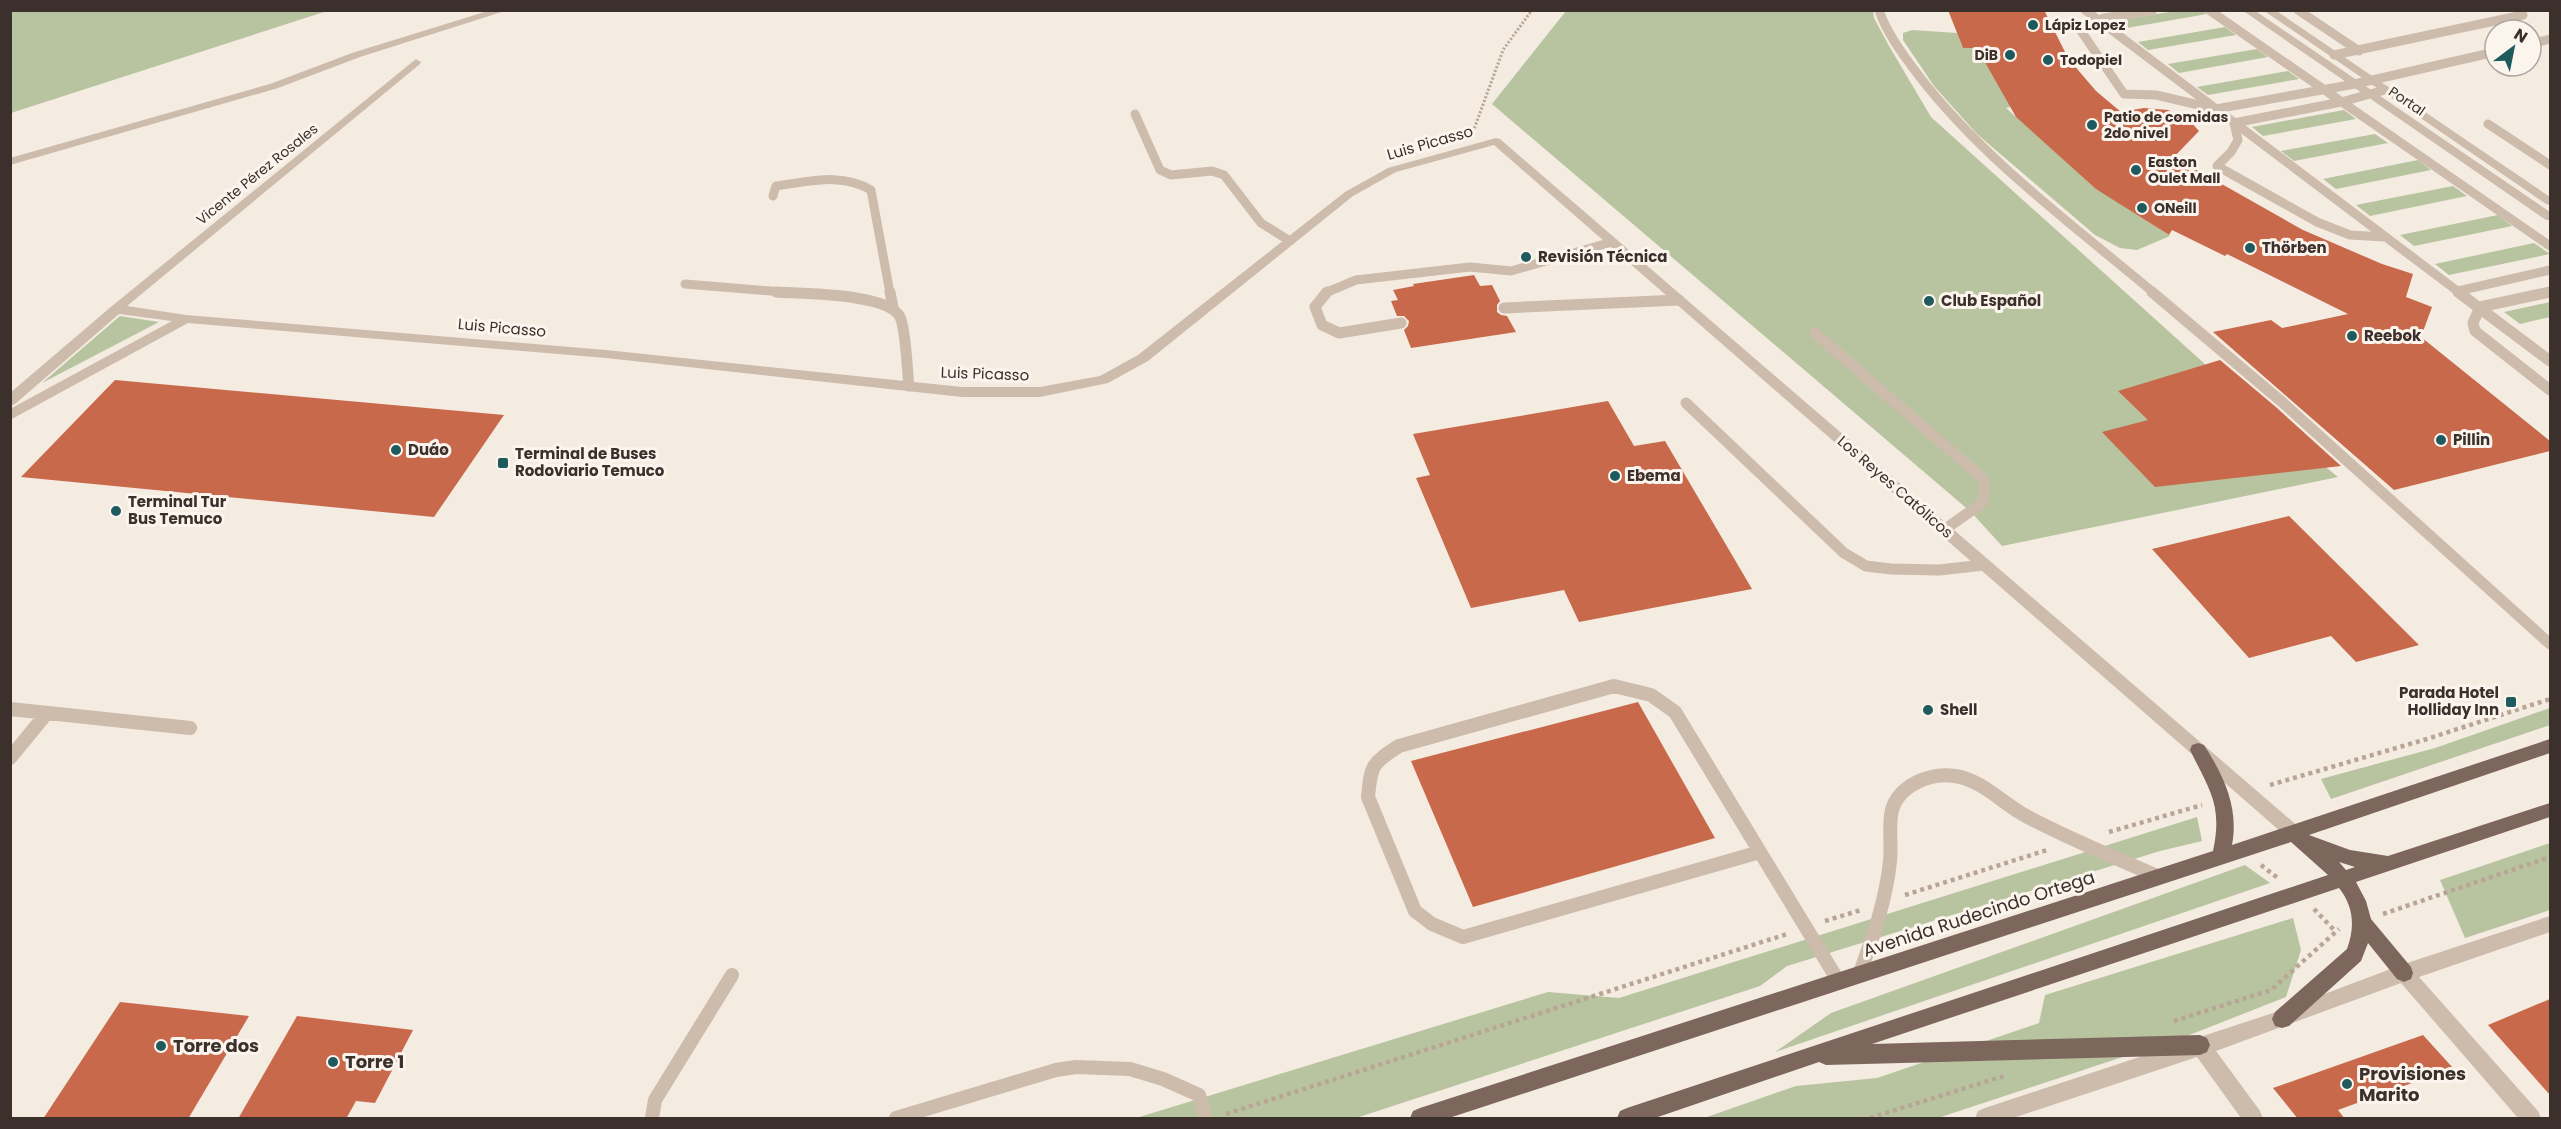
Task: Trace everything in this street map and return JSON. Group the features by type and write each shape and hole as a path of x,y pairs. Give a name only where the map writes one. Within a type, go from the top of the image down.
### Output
{"main road":[{"name":"Avenida Rudecindo Ortega","path":"1420,1119 2294,833 2550,746"},
{"path":"2198,750 2223,799 2226,838 2221,857"},
{"path":"1627,1119 1808,1056 2550,810"},
{"path":"2294,833 2332,852 2350,858 2368,861 2401,860"},
{"path":"2282,1019 2354,955 2360,943 2362,922 2355,896 2345,879 2294,833"},
{"path":"2362,922 2404,972"},
{"path":"1808,1056 2200,1045"}],"street":[{"path":"10,162 274,86 356,55 503,10"},
{"name":"Portal","path":"2247,10 2550,217"},
{"name":"Portal","path":"2268,10 2550,202"},
{"name":"Vicente Pérez Rosales","path":"10,400 416,62"},
{"name":"Luis Picasso","path":"186,319 401,335 606,354 962,392 1040,392 1102,380 1143,358 1349,194 1392,170 1496,141"},
{"name":"Los Reyes Católicos","path":"1496,141 2294,833"},
{"path":"117,309 186,319"},
{"path":"10,415 186,319"},
{"path":"1985,1119 2282,1019 2404,972 2550,924"},
{"path":"2404,972 2531,1119"},
{"path":"2200,1045 2253,1119"}],"lane":[{"path":"1879,10 1883,25 1918,76 1943,107 1994,157 2282,402 2550,644"},
{"path":"2085,10 2550,361"},
{"path":"2153,10 2084,23 2079,28 2124,94 2156,95 2216,109 2355,84 2483,55"},
{"path":"2209,10 2550,246"},
{"path":"2298,10 2359,51"},
{"path":"2334,55 2523,15"},
{"path":"2234,123 2341,102 2385,90"},
{"path":"1135,114 1160,170 1171,175 1212,171 1224,175 1261,223 1290,241"},
{"path":"2234,123 2238,140 2232,152 2217,166 2318,222 2350,235 2386,237"},
{"path":"2488,124 2550,165"},
{"path":"773,196 776,186 845,178 861,182 872,190 893,307 901,318 909,386"},
{"path":"1401,323 1339,333 1322,325 1315,306 1327,291 1356,280 1470,267 1511,271 1612,242"},
{"path":"2458,291 2550,270"},
{"path":"685,285 876,300 893,307"},
{"path":"2480,307 2550,292"},
{"path":"1504,308 1679,300"},
{"path":"2480,307 2473,323 2475,331 2550,390"},
{"path":"1815,333 1981,477 1985,495 1982,503 1944,530"},
{"path":"1686,403 1844,553 1866,566 1916,570 1984,565"},
{"path":"1760,852 1463,937 1432,924 1414,911 1368,797 1370,777 1376,760 1399,746 1614,686 1651,695 1675,712 1839,982"},
{"path":"10,709 190,728"},
{"path":"10,758 47,713"},
{"path":"1859,975 1878,922 1886,890 1892,810 1898,797 1912,784 1943,775 1971,781 2024,816 2159,877"},
{"path":"652,1119 655,1101 732,975"},
{"path":"896,1119 1056,1070 1111,1065 1170,1080 1199,1095 1206,1119"}],"path":[{"path":"1472,131 1503,50 1532,10"},
{"path":"2170,1023 2271,990 2335,931 2550,857"},
{"path":"1870,1119 2014,1073"}],"green space":[{"path":"11,10 327,10 327,11 11,113"},
{"name":"Club Español","path":"1566,11 1873,11 1874,18 1889,46 1931,117 2257,411 2338,477 2002,546 1971,512 1492,104"},
{"path":"2176,11 2202,11 2207,14 2121,29 2111,21"},
{"path":"2225,27 2236,35 2148,50 2138,42"},
{"path":"1912,30 1957,33 1963,48 1977,48 2014,106 2006,108 2099,191 2116,188 2125,207 2170,236 2137,250 2120,248 2095,235 1977,134 1934,86 1903,40 1903,33"},
{"path":"2257,49 2268,57 2179,73 2168,64"},
{"path":"2288,71 2299,79 2208,95 2197,87"},
{"path":"2344,110 2356,119 2263,136 2252,127"},
{"path":"2375,134 2388,143 2294,161 2281,151"},
{"path":"2418,160 2431,170 2336,189 2323,179"},
{"path":"2453,186 2467,196 2370,216 2356,205"},
{"path":"2498,215 2512,226 2414,246 2400,235"},
{"path":"2534,243 2550,254 2449,275 2435,264"},
{"path":"2550,302 2550,317 2520,324 2504,312"},
{"path":"120,316 159,322 42,383"},
{"path":"2550,708 2550,725 2331,799 2321,779 2435,748"},
{"path":"2197,817 2202,841 2160,851 1787,966 1760,986 1356,1118 1136,1118 1548,992 1619,998"},
{"path":"2550,843 2550,910 2465,938 2440,880"},
{"path":"2245,865 2270,883 1775,1052 1831,1013"},
{"path":"2293,918 2301,950 2286,997 2192,1034 1938,1118 1704,1118 1796,1086 1877,1078 2039,1023 2045,995"}],"building":[{"path":"1948,10 2044,10 2065,52 2078,70 2096,91 2121,112 2144,108 2168,110 2189,120 2199,131 2174,157 2303,230 2382,264 2413,274 2406,297 2432,307 2421,337 2550,441 2550,451 2394,490 2213,332 2271,320 2282,328 2348,314 2227,254 2225,256 2172,230 2169,235 2096,189 2016,117 1977,48 1963,48"},
{"path":"1474,275 1480,286 1492,285 1500,301 1497,305 1497,312 1507,316 1516,332 1411,348 1404,330 1409,321 1404,316 1397,316 1391,301 1398,300 1393,290 1414,286 1413,284"},
{"path":"2220,360 2341,466 2155,487 2102,432 2148,420 2118,391"},
{"path":"115,380 504,415 434,517 21,477"},
{"path":"1608,401 1634,446 1665,441 1752,589 1579,622 1564,590 1471,608 1416,478 1430,475 1413,434"},
{"path":"2289,516 2419,645 2356,662 2331,636 2249,658 2152,549"},
{"path":"1638,702 1715,838 1473,907 1411,761"},
{"path":"2550,999 2550,1095 2488,1025"},
{"name":"Torre dos","path":"120,1002 249,1016 188,1119 43,1119"},
{"name":"Torre 1","path":"297,1016 413,1030 375,1103 356,1101 346,1119 238,1119"},
{"path":"2423,1035 2453,1068 2338,1110 2345,1119 2298,1119 2273,1088"}],"place":[{"name":"Lápiz Lopez","path":"2033,25"},
{"name":"DiB","path":"2010,55"},
{"name":"Todopiel","path":"2048,60"},
{"name":"Patio de comidas 2do nivel","path":"2092,125"},
{"name":"Easton Oulet Mall","path":"2136,170"},
{"name":"ONeill","path":"2142,208"},
{"name":"Thörben","path":"2250,248"},
{"name":"Revisión Técnica","path":"1526,257"},
{"name":"Club Español","path":"1929,301"},
{"name":"Reebok","path":"2352,336"},
{"name":"Pillin","path":"2441,440"},
{"name":"Duáo","path":"396,450"},
{"name":"Terminal de Buses Rodoviario Temuco","path":"503,463"},
{"name":"Ebema","path":"1615,476"},
{"name":"Terminal Tur Bus Temuco","path":"116,511"},
{"name":"Parada Hotel Holliday Inn","path":"2511,702"},
{"name":"Shell","path":"1928,710"},
{"name":"Torre dos","path":"161,1046"},
{"name":"Torre 1","path":"333,1062"},
{"name":"Provisiones Marito","path":"2347,1084"}]}
